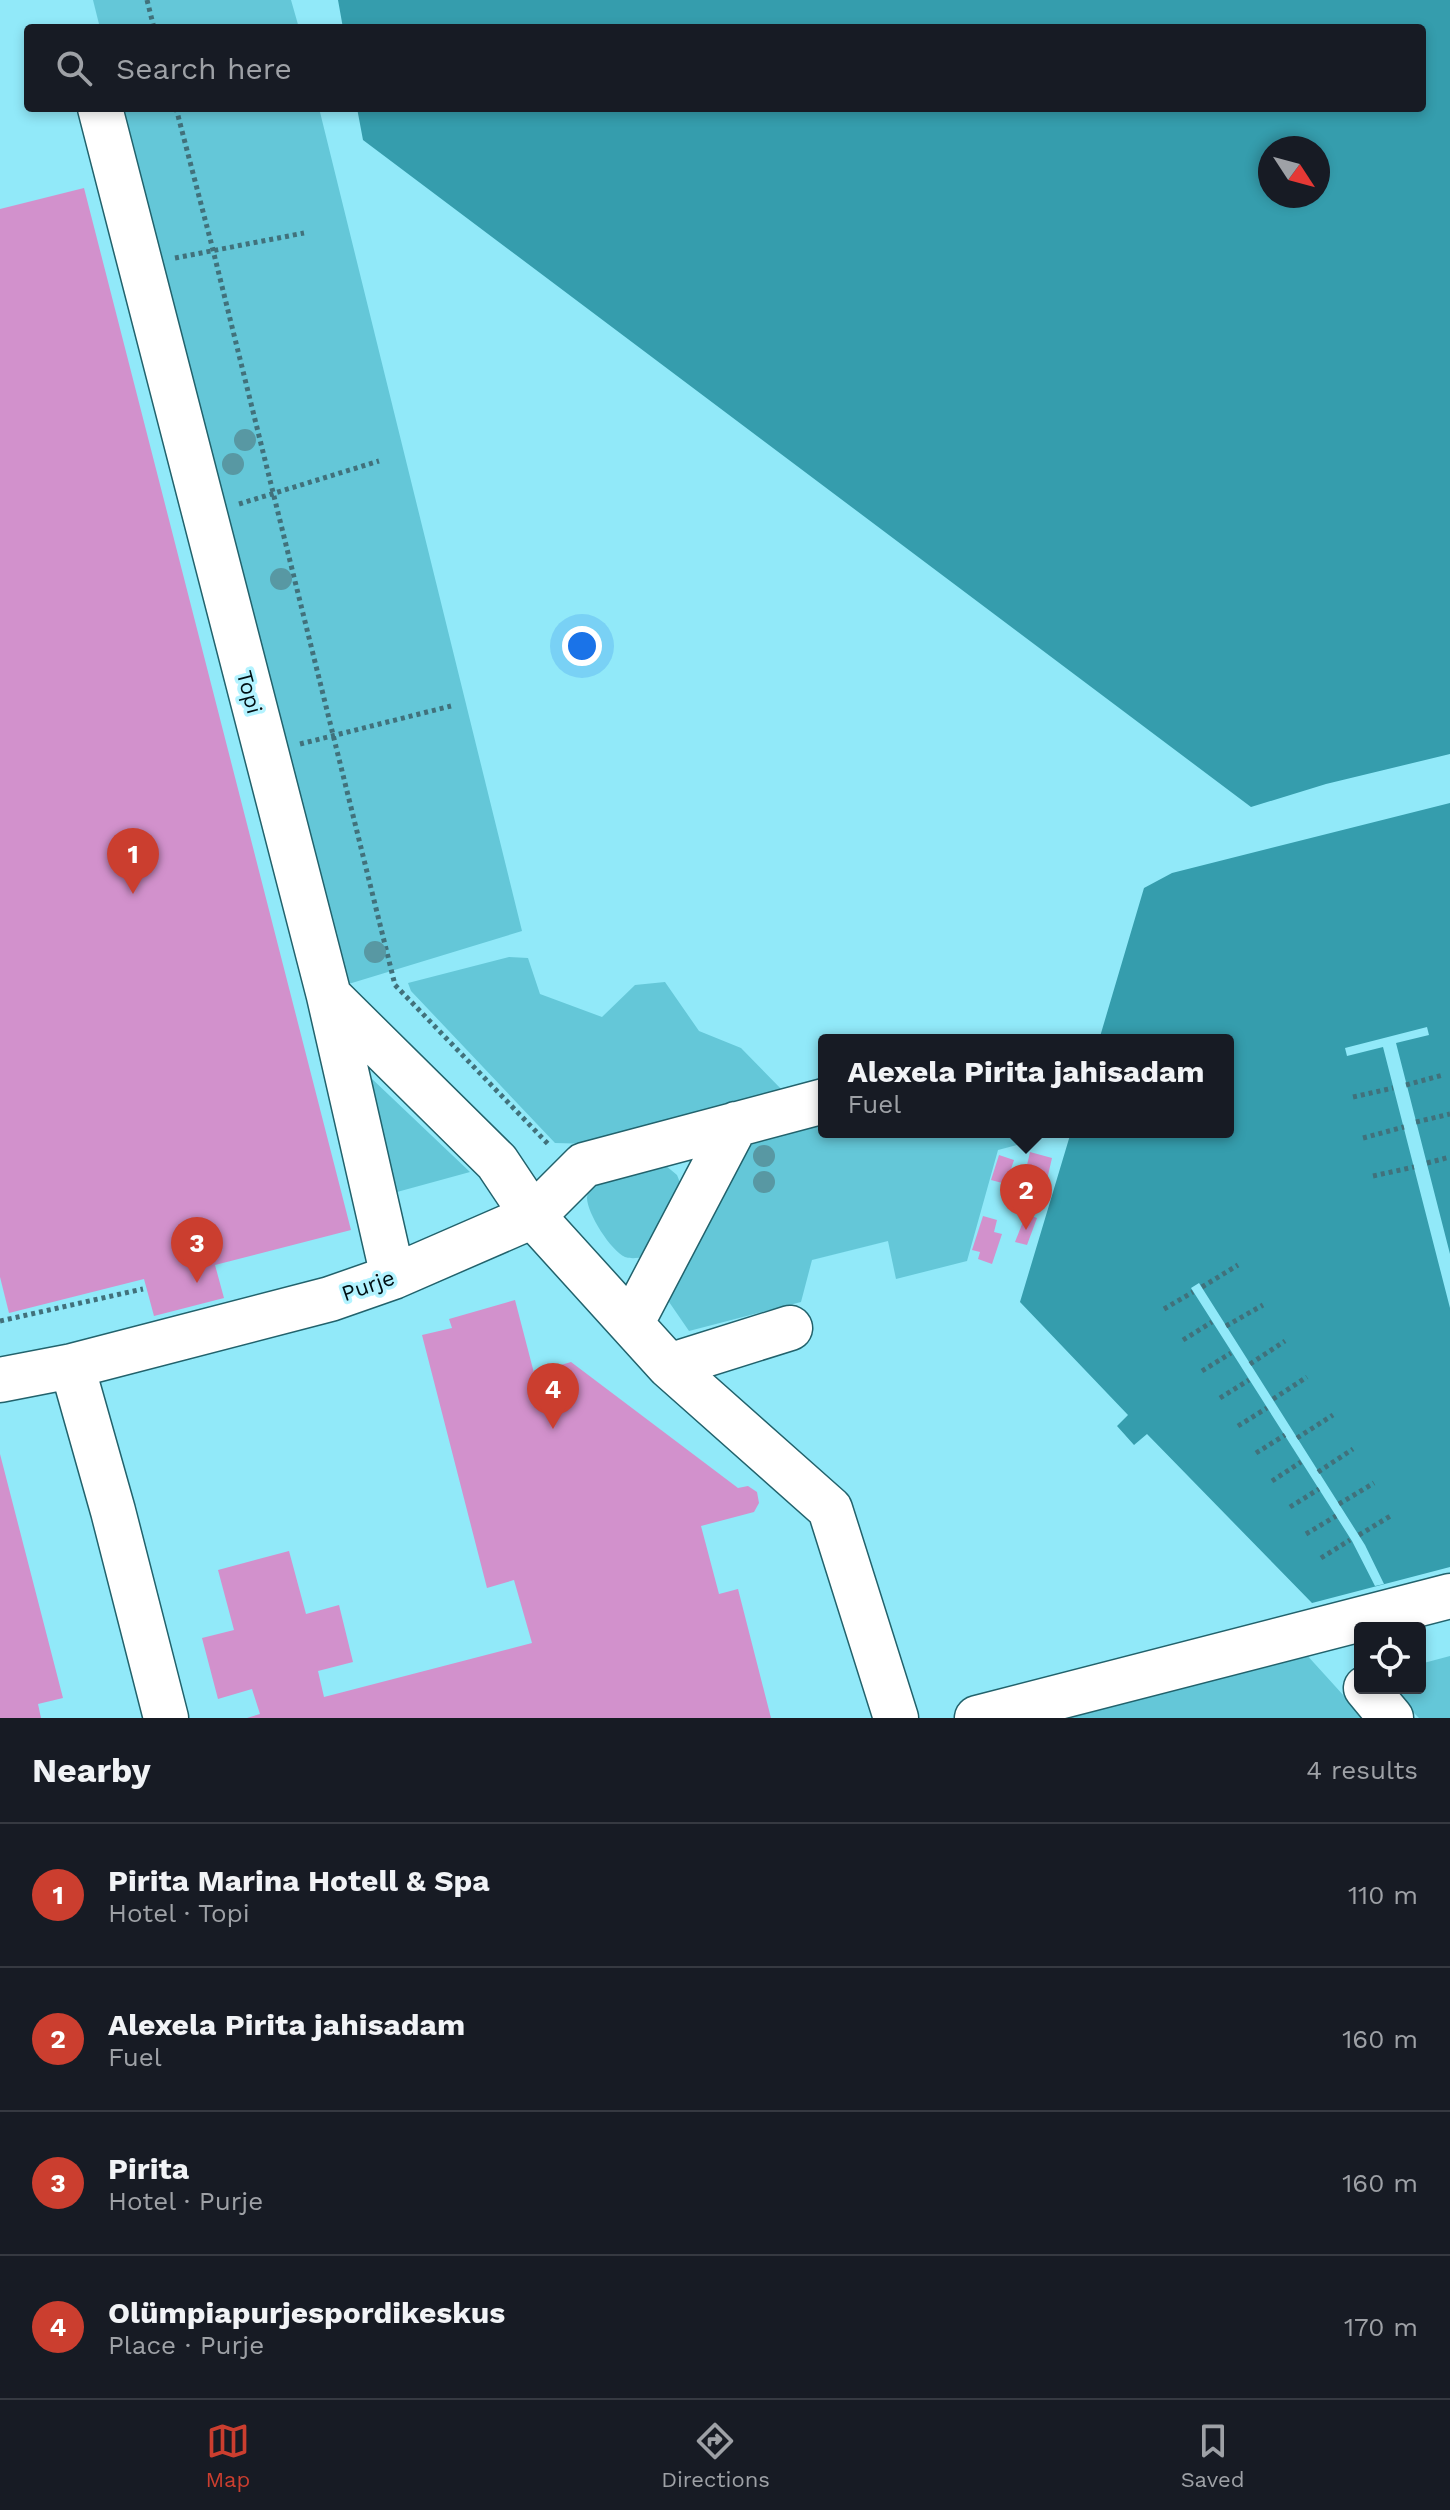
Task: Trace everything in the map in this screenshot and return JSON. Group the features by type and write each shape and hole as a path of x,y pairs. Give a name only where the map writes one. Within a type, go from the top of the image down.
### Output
{"street":[{"name":"Topi","path":"101,112 329,996 393,1277"},
{"path":"329,996 497,1162 533,1216 669,1366 830,1509 896,1718"},
{"path":"533,1216 584,1165 818,1103"},
{"path":"631,1324 736,1124"},
{"name":"Purje","path":"2,1372 72,1366 330,1299 393,1277 533,1216"},
{"path":"669,1366 790,1328"},
{"path":"72,1366 166,1718"},
{"path":"977,1718 1450,1596"},
{"path":"1371,1694 1391,1718"}],"path":[{"path":"147,0 153,24"},
{"path":"177,112 395,985 576,1173"},
{"path":"140,265 304,233"},
{"path":"205,515 379,461"},
{"path":"266,752 451,706"},
{"path":"1406,1085 1443,1075"},
{"path":"1353,1097 1393,1088"},
{"path":"1416,1122 1450,1114"},
{"path":"1363,1138 1404,1127"},
{"path":"1427,1163 1450,1157"},
{"path":"1373,1176 1414,1167"},
{"path":"1202,1287 1238,1265"},
{"path":"0,1321 143,1289"},
{"path":"1164,1309 1193,1292"},
{"path":"1226,1326 1263,1305"},
{"path":"1183,1340 1212,1322"},
{"path":"1250,1364 1285,1341"},
{"path":"1202,1371 1231,1353"},
{"path":"1273,1399 1307,1377"},
{"path":"1220,1398 1249,1380"},
{"path":"1238,1426 1267,1408"},
{"path":"1297,1438 1333,1415"},
{"path":"1256,1453 1285,1435"},
{"path":"1318,1472 1353,1449"},
{"path":"1272,1481 1301,1462"},
{"path":"1339,1504 1374,1483"},
{"path":"1290,1507 1319,1489"},
{"path":"1359,1535 1392,1515"},
{"path":"1306,1534 1336,1516"},
{"path":"1321,1558 1350,1540"}],"shaded area":[{"path":"93,0 291,0 298,24 99,24"},
{"path":"338,0 1450,0 1450,754 1326,784 1251,807 363,140 358,112 1426,112 1426,24 342,24"},
{"path":"121,112 320,112 522,931 342,986"},
{"path":"1450,803 1450,1254 1396,1043 1429,1035 1427,1027 1345,1048 1347,1056 1383,1047 1450,1308 1450,1567 1312,1603 1147,1434 1134,1445 1117,1426 1128,1415 1020,1302 1069,1138 1234,1138 1234,1034 1101,1034 1144,888 1172,873"},
{"path":"509,957 528,958 540,994 602,1017 635,985 665,982 699,1031 741,1048 784,1092 592,1144 555,1143 411,991 408,983"},
{"path":"367,1077 370,1077 470,1172 397,1192"},
{"path":"818,1117 818,1138 1022,1138 1021,1144 998,1150 967,1261 896,1279 888,1241 812,1260 801,1302 689,1331 667,1299 746,1135"},
{"path":"665,1165 677,1175 681,1185 644,1257 625,1257 607,1240 595,1222 588,1205 589,1188 598,1175"},
{"path":"1305,1653 1364,1718 1061,1718"},
{"path":"1450,1656 1450,1718 1419,1718 1395,1694 1426,1694 1426,1662"}],"pier":[{"path":"1199,1283 1365,1545 1384,1584 1375,1586 1352,1541 1191,1288"}],"building":[{"path":"84,188 351,1230 215,1265 224,1298 154,1316 144,1279 9,1313 0,1277 0,209"},
{"path":"1030,1152 1052,1158 1046,1184 1024,1178"},
{"path":"999,1155 1014,1160 1006,1184 991,1180"},
{"path":"1026,1214 1037,1218 1027,1245 1015,1242"},
{"path":"983,1216 997,1220 994,1232 1002,1234 992,1264 978,1259 980,1252 972,1250"},
{"path":"515,1300 534,1373 571,1362 738,1488 748,1486 757,1492 759,1503 754,1512 701,1526 719,1594 738,1589 771,1718 247,1718 260,1714 252,1689 218,1699 202,1638 234,1630 218,1570 289,1551 306,1614 339,1605 353,1662 318,1671 324,1697 532,1643 514,1580 487,1588 422,1335 452,1328 449,1319"},
{"path":"0,1454 63,1698 38,1704 41,1718 0,1718"}],"place":[{"name":"Pirita Marina Hotell & Spa","path":"133,894"},
{"name":"Alexela Pirita jahisadam","path":"1026,1230"},
{"name":"Pirita","path":"197,1283"},
{"name":"Olümpiapurjespordikeskus","path":"553,1429"}]}
